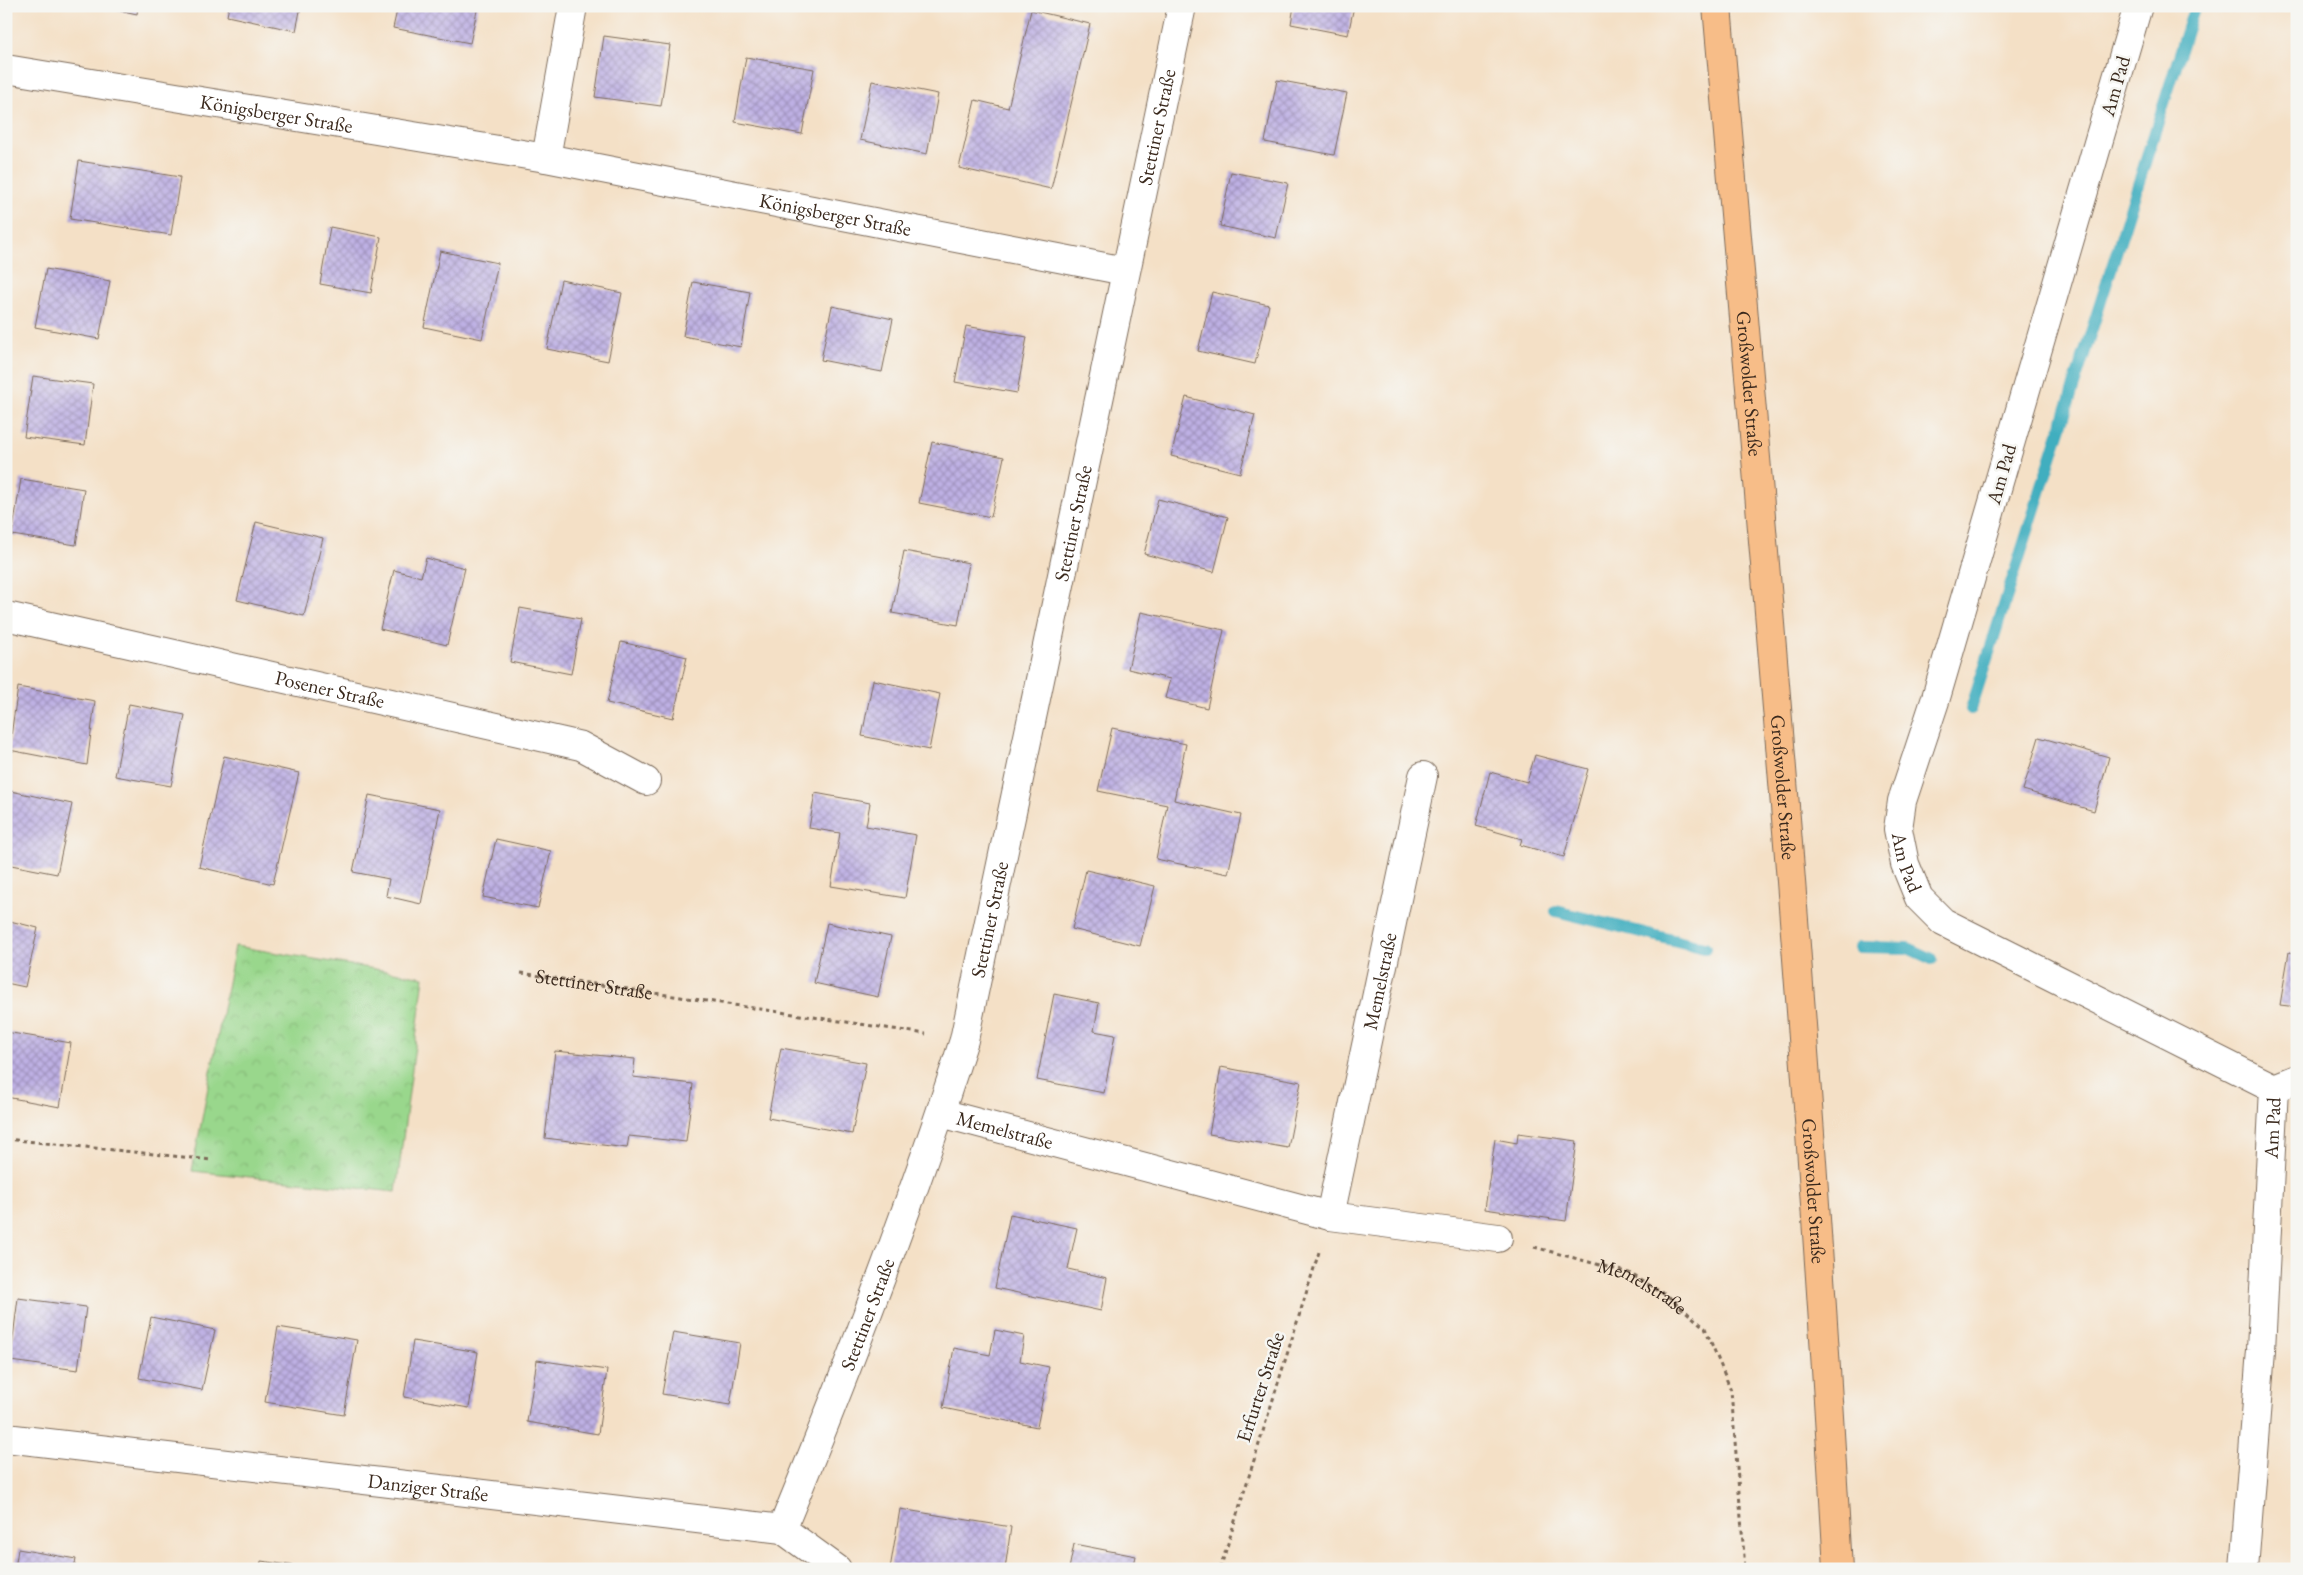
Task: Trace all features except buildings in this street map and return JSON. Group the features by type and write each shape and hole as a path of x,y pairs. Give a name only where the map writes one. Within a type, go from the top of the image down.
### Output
{"main road":[{"name":"Großwolder Straße","path":"1717,6 1774,664 1828,1389 1838,1569"}],"street":[{"path":"546,158 573,6"},
{"name":"Stettiner Straße","path":"782,1529 834,1403 941,1114 964,1040 1182,6"},
{"name":"Am Pad","path":"2138,6 1935,701 1902,801 1898,829 1904,864 1919,898 1943,922 2285,1083 2244,1569"},
{"name":"Königsberger Straße","path":"6,69 546,158 1125,271"},
{"name":"Posener Straße","path":"6,616 581,746 646,781"},
{"name":"Memelstraße","path":"1330,1216 1423,776"},
{"name":"Memelstraße","path":"941,1114 1330,1216 1498,1238"},
{"name":"Danziger Straße","path":"6,1438 782,1529 836,1569"}],"path":[{"name":"Stettiner Straße","path":"521,973 964,1040"},
{"path":"6,1139 212,1160"},
{"name":"Erfurter Straße","path":"1220,1569 1330,1216"},
{"name":"Memelstraße","path":"1498,1238 1629,1273 1669,1297 1705,1328 1732,1390 1745,1569"}],"green space":[{"path":"235,946 424,977 396,1192 192,1171"}],"waterway":[{"path":"1971,709 2195,6"},
{"path":"1556,911 1705,948"},
{"path":"1860,947 1908,948 1932,959"}]}
